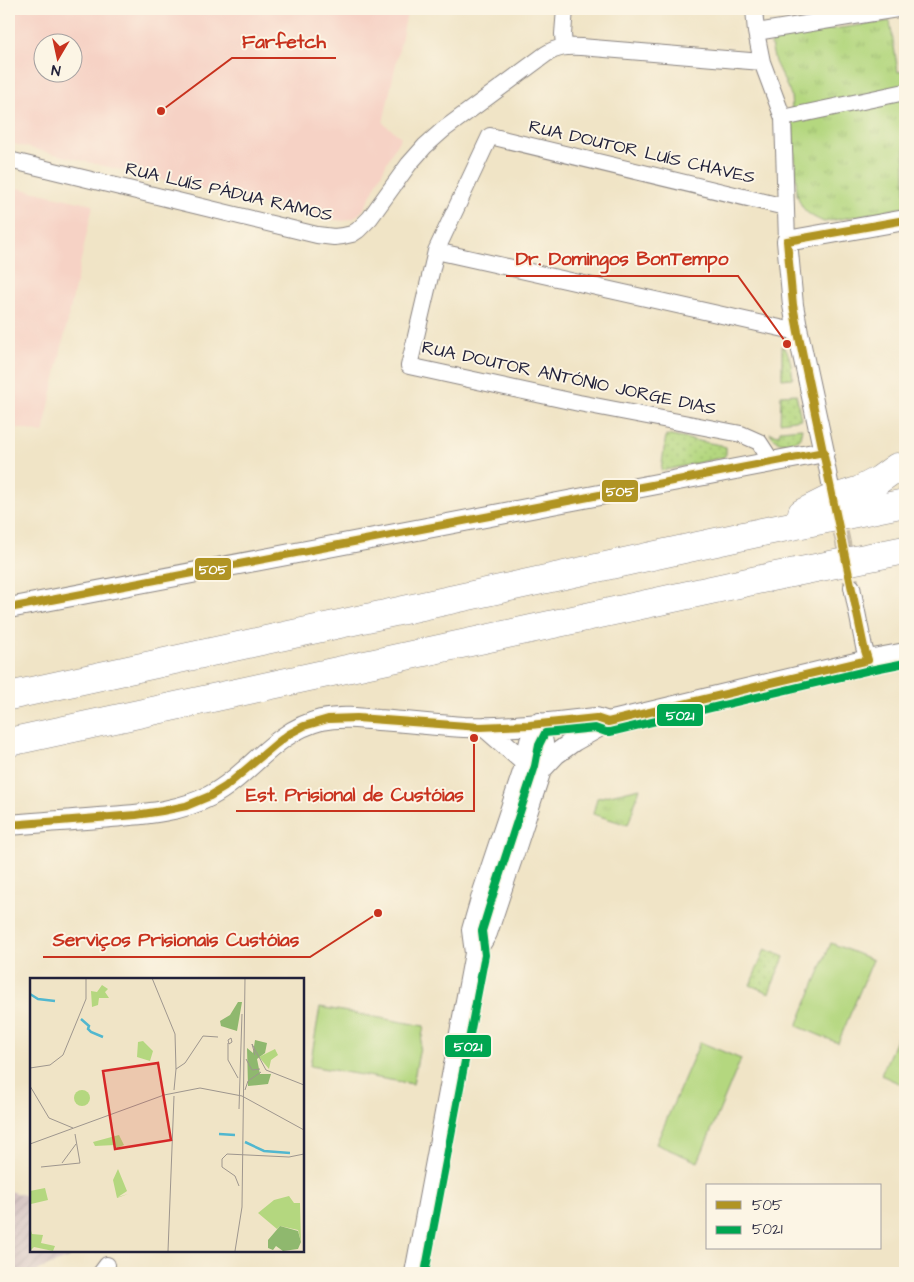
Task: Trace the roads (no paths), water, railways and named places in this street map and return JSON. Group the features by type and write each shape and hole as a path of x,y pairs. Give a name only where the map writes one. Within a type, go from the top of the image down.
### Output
{"highway":[{"path":"762,532 828,500 860,490 879,480 897,467"},
{"path":"9,696 762,532 905,503"},
{"path":"9,742 771,577 905,550"},
{"path":"771,577 826,580 890,566 905,568"}],"street":[{"path":"565,9 564,46 762,62"},
{"path":"754,9 762,62 783,118 785,207 794,306 831,488"},
{"path":"756,32 892,9"},
{"name":"RUA LUÍS PÁDUA RAMOS","path":"9,160 307,232 334,237 352,234 365,224 417,155 434,138 546,54 564,46"},
{"path":"783,118 905,92"},
{"name":"RUA DOUTOR LUÍS CHAVES","path":"490,136 785,207"},
{"name":"RUA DOUTOR ANTÓNIO JORGE DIAS","path":"490,136 436,251 409,366 579,403 741,434 759,442 772,462"},
{"path":"787,241 905,220"},
{"path":"436,251 798,332"},
{"path":"9,608 824,452"},
{"path":"852,587 868,660"},
{"path":"533,766 556,754 574,740 608,722 868,660 905,653"},
{"path":"9,825 158,813 194,802 223,788 281,739 299,728 332,718 485,727 596,718 608,722"},
{"path":"415,1273 475,953 472,930 498,873 515,850 533,766 543,743 539,723"},
{"path":"485,727 514,754 533,766"}],"tunnel":[{"path":"836,509 852,587"}],"place":[{"name":"Farfetch","path":"161,111"},
{"name":"Dr. Domingos BonTempo","path":"787,344"},
{"name":"Est. Prisional de Custóias","path":"474,738"},
{"name":"Serviços Prisionais Custóias","path":"378,913"}]}
